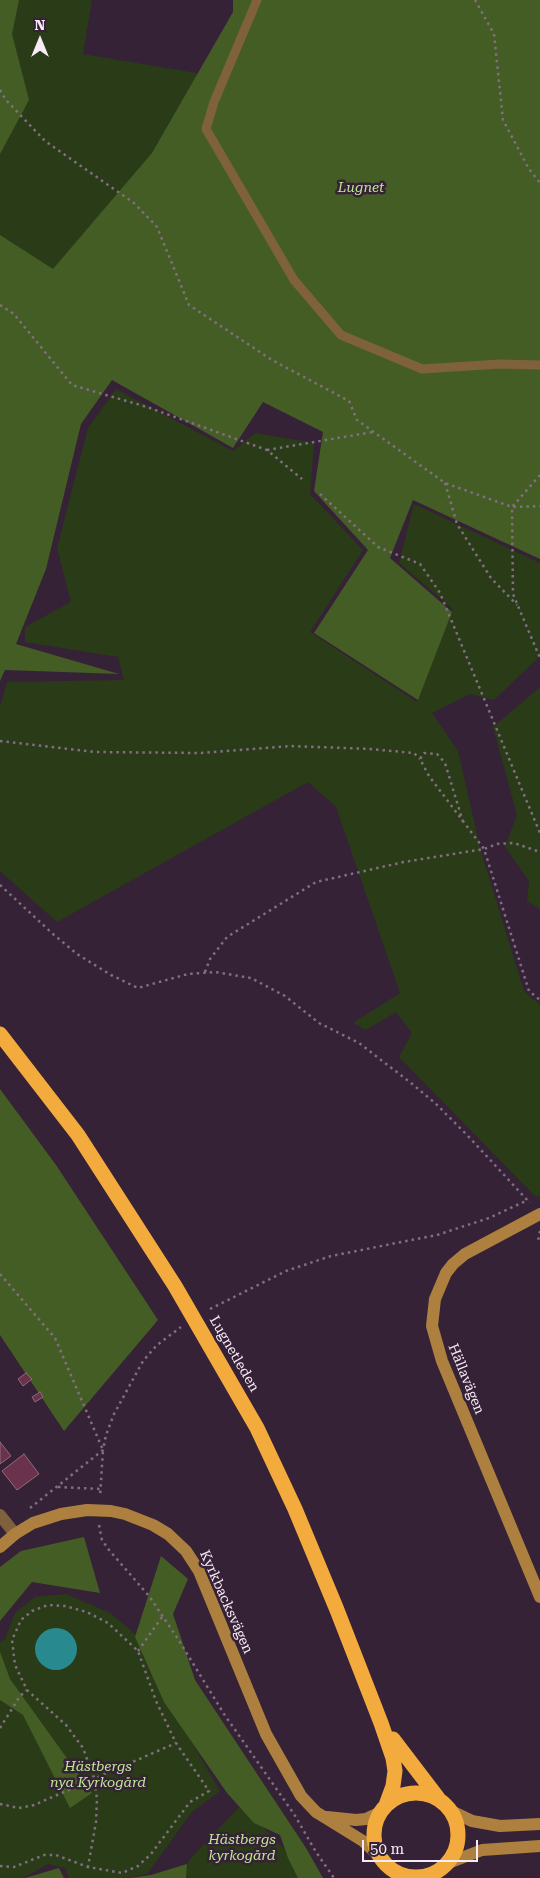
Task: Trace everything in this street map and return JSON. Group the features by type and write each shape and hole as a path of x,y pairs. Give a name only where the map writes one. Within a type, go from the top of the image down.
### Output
{"highway":[{"name":"Lugnetleden","path":"0,1034 83,1143 175,1286 257,1428 326,1582 393,1758 395,1771 393,1786 383,1809"},
{"name":"Lugnetleden","path":"381,1723 403,1755 439,1800"},
{"path":"413,1793 424,1794 439,1800 451,1811 457,1826 457,1842 451,1858 441,1871 419,1876 396,1874 381,1858 375,1843 374,1832 383,1809 400,1796 413,1793"}],"street":[{"name":"Hällavägen","path":"540,1214 465,1254 453,1264 446,1273 435,1298 432,1326 442,1361 540,1597"},
{"name":"Kyrkbacksvägen","path":"0,1547 15,1534 34,1524 60,1514 87,1510 125,1514 153,1524 168,1534 186,1550 198,1570 253,1705 278,1758 301,1796 309,1806 363,1841 381,1858"},
{"path":"0,1515 15,1534"},
{"path":"324,1817 366,1819 383,1809"},
{"path":"451,1811 472,1821 500,1826 540,1824"},
{"path":"441,1871 482,1850 540,1846"}],"lane":[{"path":"257,0 214,102 206,129 294,280 341,335 422,369 500,364 540,365"}],"path":[{"path":"475,0 494,34 503,120 529,169 540,183"},
{"path":"0,90 6,100 45,141 134,203 157,227 188,305 272,360 349,401 357,420 445,483 512,507 540,506"},
{"path":"0,305 14,314 72,385 147,407 266,450 302,479"},
{"path":"266,450 373,432"},
{"path":"540,475 512,507 513,594 540,658"},
{"path":"445,483 457,524 491,578 519,608"},
{"path":"320,494 378,546 420,564 440,593 540,833"},
{"path":"0,741 95,752 202,753 290,746 370,749 414,753 484,849 529,991 540,1000"},
{"path":"420,759 424,753 437,754 445,763 463,822"},
{"path":"205,972 210,959 227,938 316,882 404,862 484,849 497,844 514,844 540,852"},
{"path":"0,885 77,954 111,975 138,988 188,974 205,972 233,974 251,978 285,996 319,1024 359,1043 435,1104 528,1200 489,1218 454,1230 414,1241 331,1256 286,1271 210,1309"},
{"path":"540,1231 538,1241 540,1243"},
{"path":"0,1274 55,1338 103,1450"},
{"path":"180,1327 157,1345 143,1361 114,1414 106,1435 103,1450 99,1529 102,1540 108,1550 149,1596 163,1616 224,1714 294,1814 334,1878"},
{"path":"28,1510 103,1450"},
{"path":"56,1487 101,1489"},
{"path":"0,1866 14,1867 44,1856 56,1856 88,1867 122,1873 138,1866 151,1854 190,1802 209,1791 176,1743 156,1701 138,1650 108,1623 87,1612 65,1606 48,1605 32,1611 21,1620 12,1640 15,1665 27,1690 66,1724 83,1748 94,1778 97,1799 96,1822 88,1867"},
{"path":"138,1650 163,1616"},
{"path":"0,1728 20,1696 27,1690"},
{"path":"0,1716 4,1721"},
{"path":"0,1804 19,1808 34,1805 61,1795 94,1778 176,1743"}],"green space":[{"name":"Lugnet","path":"0,0 92,0 83,54 220,77 540,0 452,400 0,254"},
{"path":"0,0 19,0 12,34 29,100 0,154"},
{"name":"Lugnet","path":"233,0 540,0 540,559 413,500 390,558 452,612 418,700 314,633 368,550 314,491 323,432 263,402 233,448 112,380 81,424 46,569 16,644 119,674 5,670 0,681 0,235 53,269 152,153 233,12"},
{"path":"116,389 233,451 255,433 314,443 310,494 363,550 310,632 417,702 453,609 399,563 414,504 540,563 540,656 494,700 470,694 432,713 458,751 481,851 524,991 540,1005 540,1195 536,1197 399,1057 412,1033 396,1012 366,1030 353,1023 400,993 336,807 308,782 57,922 0,871 0,707 7,682 124,680 118,657 25,642 25,627 71,602 57,548 88,428"},
{"path":"540,687 540,909 527,901 529,881 505,847 517,815 493,727"},
{"path":"0,1089 56,1165 158,1320 64,1431 0,1335"},
{"path":"84,1537 100,1593 32,1582 0,1621 0,1567 21,1551"},
{"path":"161,1556 188,1579 173,1614 195,1680 306,1848 323,1878 298,1878 288,1858 280,1835 254,1823 227,1793 164,1702 135,1637"},
{"name":"Hästbergs nya Kyrkogård","path":"66,1594 110,1613 148,1645 167,1699 220,1791 192,1812 147,1874 127,1878 69,1878 65,1868 48,1864 23,1878 0,1878 0,1642 5,1639 15,1613 35,1597"},
{"path":"0,1652 10,1679 92,1793 70,1808 23,1715 0,1700"},
{"name":"Hästbergs kyrkogård","path":"242,1804 294,1860 305,1878 181,1878 190,1859"},
{"path":"187,1864 186,1878 130,1878 151,1875"},
{"path":"59,1868 64,1878 25,1878"}],"shaded area":[{"path":"56,1628 71,1634 77,1649 71,1664 56,1670 41,1664 35,1649 41,1634"}],"building":[{"path":"26,1373 32,1379 23,1386 18,1379"},
{"path":"40,1392 43,1397 35,1402 32,1397"},
{"path":"0,1442 11,1456 0,1464"},
{"path":"24,1454 39,1474 17,1490 2,1471"}]}
